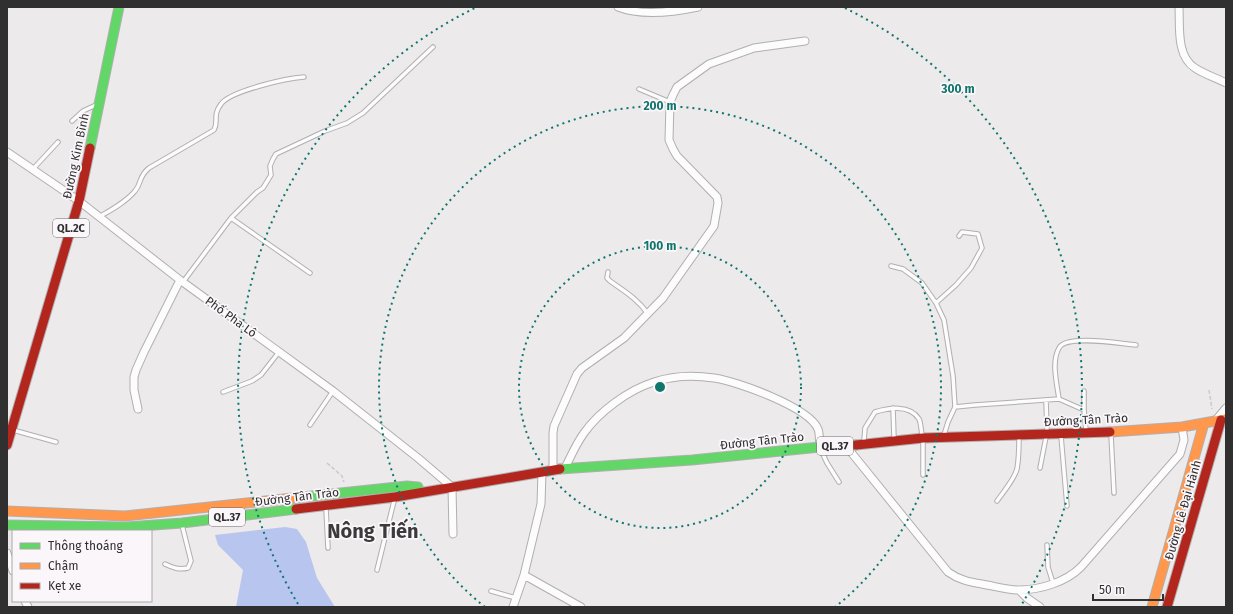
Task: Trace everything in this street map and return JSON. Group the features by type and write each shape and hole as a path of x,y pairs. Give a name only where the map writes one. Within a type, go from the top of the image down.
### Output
{"main road":[{"name":"Đường Kim Bình","path":"7,445 79,201 119,7"},
{"name":"Đường Tân Trào","path":"7,525 126,527 182,523 396,497 565,468 692,460 923,438 1019,436 1182,427 1220,420"},
{"name":"Đường Lê Đại Hành","path":"1168,607 1220,420"},
{"name":"Đường Lê Đại Hành","path":"1152,607 1204,423"},
{"name":"Đường Tân Trào","path":"7,512 125,516 407,486 449,488"}],"street":[{"path":"618,7 633,12 645,13 698,7"},
{"path":"1179,7 1181,45 1185,57 1194,67 1226,83"},
{"path":"553,470 554,426 577,374 582,368 624,338 663,298 714,226 718,203 716,197 677,156 669,140 670,102 678,87 709,64 754,48 805,41"},
{"name":"Phố Pha Lô","path":"7,152 79,201 182,281 333,391 418,458 449,488"},
{"path":"138,409 134,390 134,377 136,370 182,281"},
{"path":"565,468 584,432 611,405 622,397 652,382 685,376 729,381 772,397 798,410 817,428 820,447"},
{"path":"1220,420 1226,408"},
{"path":"846,446 948,572 956,578 965,581 1009,590 1019,590 1032,589 1053,583 1074,574 1081,568 1180,454 1184,440 1182,427"},
{"path":"513,607 524,575 540,504 542,472"},
{"path":"449,488 454,534"},
{"path":"7,553 12,568"},
{"path":"524,575 581,607"},
{"path":"1019,590 1040,607"}],"lane":[{"path":"182,281 231,218 263,188 271,175 270,166 276,154 347,123 363,113 433,47"},
{"path":"99,217 131,195 136,190 142,175 149,168 214,130 216,126 215,113 227,98 278,80 304,77"},
{"path":"639,89 670,102"},
{"path":"72,121 83,111 100,104"},
{"path":"33,170 58,142"},
{"path":"231,218 310,273"},
{"path":"936,303 956,285 971,268 982,248 978,234 962,232 959,236"},
{"path":"891,266 903,269 922,283 936,303 944,320 953,376 955,407 948,422 944,438"},
{"path":"608,272 607,278 631,295 642,305 648,314"},
{"path":"1059,399 1055,361 1059,347 1063,344 1074,341 1105,340 1136,345"},
{"path":"223,392 252,381 261,375 280,352"},
{"path":"310,425 333,391"},
{"path":"1084,391 1086,432"},
{"path":"955,407 1059,399 1084,410"},
{"path":"1040,468 1047,434 1046,400"},
{"path":"893,408 894,441"},
{"path":"864,444 865,428 875,412 893,408 911,412 919,419 923,438 923,475"},
{"path":"12,430 56,442"},
{"path":"1111,432 1114,492"},
{"path":"1061,433 1067,506"},
{"path":"997,501 1017,470 1019,436"},
{"path":"820,447 827,463 840,482"},
{"path":"377,570 396,497"},
{"path":"326,506 328,548"},
{"path":"165,564 182,570 188,568 190,564 191,561 182,523 184,510"},
{"path":"1047,545 1048,567 1053,583"},
{"path":"491,591 516,598"}],"path":[{"path":"1209,390 1220,420"},
{"path":"327,463 342,476 347,493"}],"water":[{"path":"285,527 297,529 306,542 317,578 335,607 236,607 243,570 218,545 215,535"}],"traffic: fast":[{"path":"90,148 119,7"},
{"path":"560,469 692,460 820,447 856,445"},
{"path":"293,498 407,486 418,487"},
{"path":"7,525 126,527 182,523 296,509"}],"traffic: slow":[{"path":"1110,432 1182,427 1226,419"},
{"path":"1152,607 1204,423"},
{"path":"7,511 125,516 293,498"}],"traffic: jam":[{"path":"7,445 79,201 90,148"},
{"path":"1167,607 1221,420"},
{"path":"856,445 923,438 1110,432"},
{"path":"296,509 395,497 560,469"}],"district":[{"name":"Nông Tiến","path":"373,531"}]}
